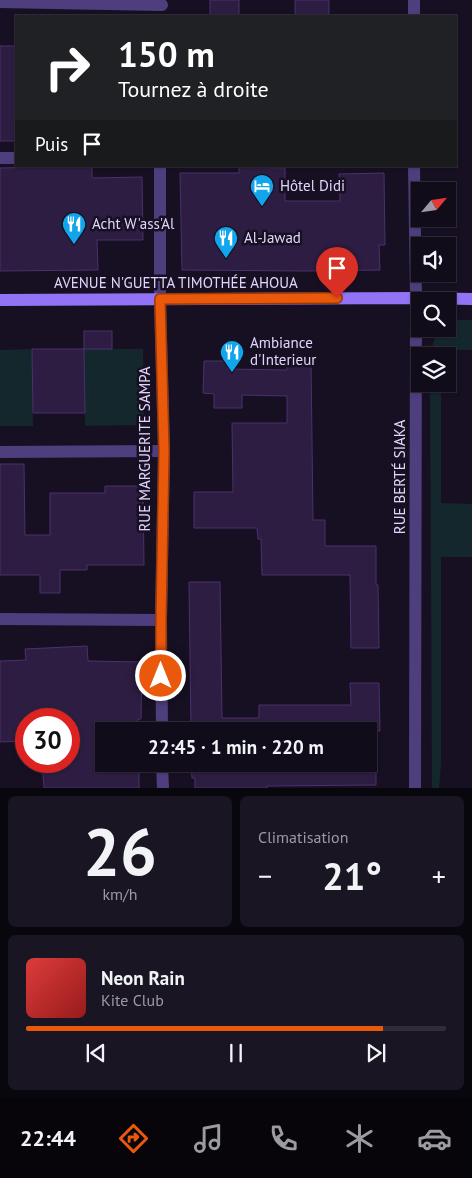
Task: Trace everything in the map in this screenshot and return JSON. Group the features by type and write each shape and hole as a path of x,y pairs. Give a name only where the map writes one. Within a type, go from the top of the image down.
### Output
{"street":[{"path":"414,0 414,15"},
{"path":"0,2 162,7"},
{"path":"0,158 15,158"},
{"name":"RUE MARGUERITE SAMPA","path":"160,167 160,299 164,451 161,620 162,722"},
{"name":"RUE BERTÉ SIAKA","path":"414,167 416,292"},
{"name":"AVENUE N'GUETTA TIMOTHÉE AHOUA","path":"0,300 411,298"},
{"name":"AVENUE N'GUETTA TIMOTHÉE AHOUA","path":"456,299 472,299"},
{"name":"RUE BERTÉ SIAKA","path":"415,788 416,337"},
{"path":"0,452 164,451"},
{"path":"0,619 161,620"},
{"path":"162,772 162,788"}],"green space":[{"path":"456,320 472,320 472,350 456,350 456,347 432,347 435,337 456,337"},
{"path":"32,349 33,426 0,426 0,350"},
{"path":"84,349 143,349 144,425 85,426"},
{"path":"430,392 441,392 441,503 472,504 472,557 441,557 441,764 439,788 432,788"}],"building":[{"path":"210,0 239,0 239,15 210,15"},
{"path":"295,0 329,0 329,15 295,15"},
{"path":"0,46 15,46 15,141 0,141"},
{"path":"92,167 92,177 94,178 142,177 143,240 97,240 98,270 0,271 0,168"},
{"path":"239,167 285,168 285,201 340,201 339,174 384,173 385,245 379,245 380,270 182,270 180,173 239,173"},
{"path":"84,331 112,331 112,349 84,349"},
{"path":"32,349 84,349 85,413 33,413"},
{"path":"287,359 311,359 313,520 325,520 325,546 376,546 379,648 351,648 350,575 262,575 261,539 258,539 257,528 194,528 194,492 233,492 232,423 287,423 287,396 242,395 242,408 214,408 214,394 203,393 204,361 228,361 228,369 287,370"},
{"path":"0,464 24,464 25,535 50,535 50,493 105,493 105,486 143,486 144,565 87,565 87,570 60,570 60,593 40,593 40,575 0,575"},
{"path":"189,582 220,582 222,718 259,718 259,705 351,705 350,683 379,683 380,731 377,731 377,722 191,722"},
{"path":"87,646 88,661 142,662 141,719 138,719 138,722 95,722 95,772 139,772 139,788 44,788 43,773 80,773 80,708 15,708 15,741 0,742 0,661 26,660 25,649"},
{"path":"192,772 376,772 376,785 195,788 195,778 192,778"}],"place":[{"name":"Hôtel Didi","path":"262,207"},
{"name":"Acht W'ass'Al","path":"74,245"},
{"name":"Al-Jawad","path":"226,259"},
{"name":"Ambiance d'Interieur","path":"232,373"}],"route":[{"path":"161,676 164,451 160,299 337,298"}]}
